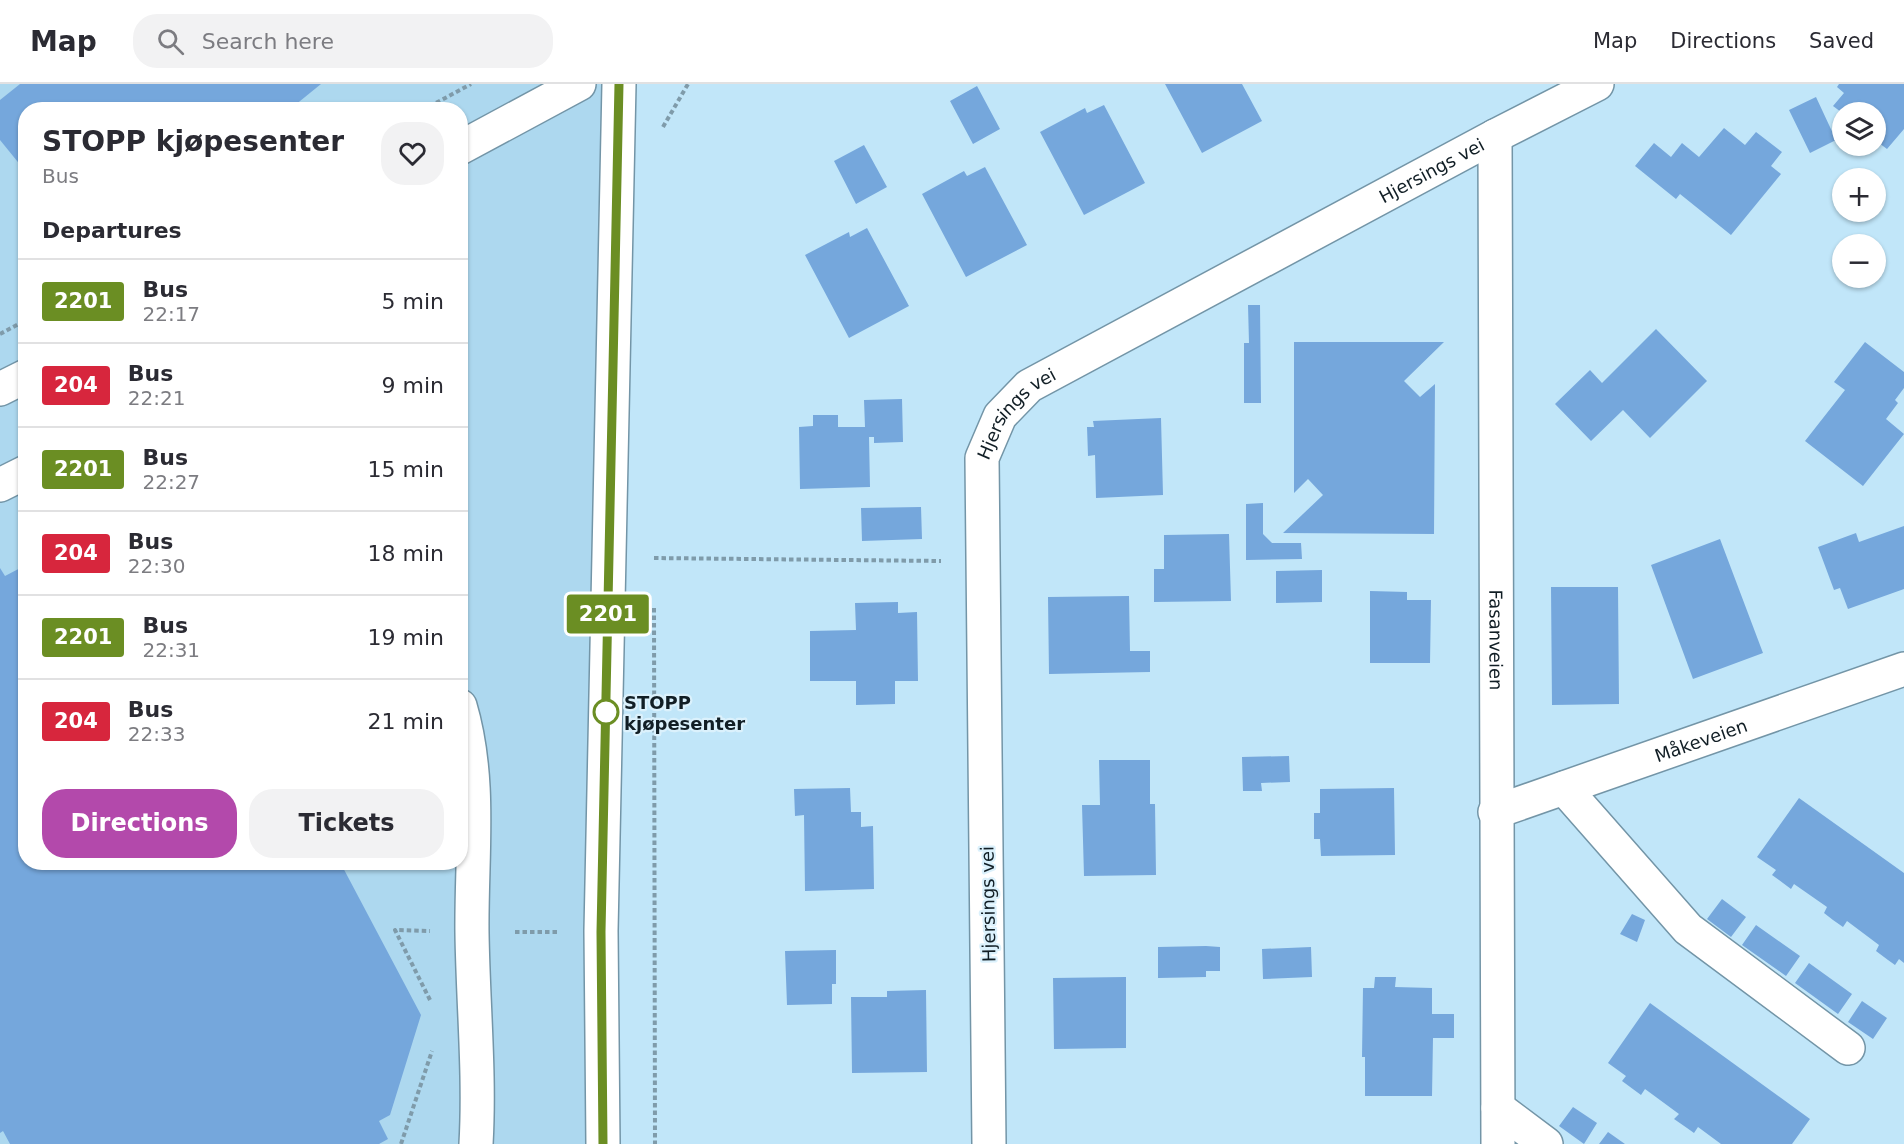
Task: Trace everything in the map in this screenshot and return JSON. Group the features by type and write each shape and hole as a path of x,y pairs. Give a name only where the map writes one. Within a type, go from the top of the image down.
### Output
{"street":[{"path":"468,144 579,84"},
{"path":"603,1144 601,920 619,84"},
{"name":"Hjersings vei","path":"989,1144 982,458 1000,416 1029,386 1495,136 1597,84"},
{"name":"Fasanveien","path":"1495,136 1495,812 1498,1144"},
{"path":"0,389 18,380"},
{"path":"0,485 18,476"},
{"name":"Måkeveien","path":"1495,812 1904,669"},
{"path":"468,745 474,775 472,933 479,1092 476,1144"},
{"path":"1564,788 1688,929 1848,1048"},
{"path":"1498,1108 1546,1144"}],"path":[{"path":"438,102 471,84"},
{"path":"661,130 688,84"},
{"path":"0,334 18,324"},
{"path":"654,546 654,570"},
{"path":"654,558 983,562"},
{"path":"654,605 654,1144"}],"shaded area":[{"path":"0,84 619,84 603,1144 0,1144"}],"building":[{"path":"20,84 321,84 299,102 18,102 18,162 0,140 0,100"},
{"path":"1165,84 1242,84 1262,121 1202,153"},
{"path":"1839,84 1904,84 1904,129 1887,149 1886,102 1836,102 1844,93 1837,87"},
{"path":"977,86 1000,129 973,144 950,101"},
{"path":"1816,97 1832,131 1832,142 1810,153 1789,110"},
{"path":"1104,105 1145,183 1084,215 1040,132 1085,108 1087,113"},
{"path":"1724,128 1745,145 1756,132 1782,152 1771,166 1781,174 1731,235 1680,194 1676,199 1635,166 1654,143 1671,157 1682,143 1699,157"},
{"path":"864,145 887,187 856,204 834,161"},
{"path":"985,167 1027,245 966,277 922,194 964,171 967,176"},
{"path":"867,228 909,306 849,338 805,255 849,232 850,237"},
{"path":"1248,305 1260,305 1261,403 1244,403 1244,343 1249,343"},
{"path":"1656,329 1707,381 1650,438 1623,410 1591,441 1555,404 1590,370 1602,383"},
{"path":"1294,342 1444,342 1404,381 1420,397 1435,384 1434,534 1283,533 1323,495 1308,479 1294,493"},
{"path":"1865,342 1904,372 1904,388 1895,400 1898,403 1886,419 1904,434 1863,486 1805,441 1845,390 1834,382"},
{"path":"902,399 903,442 874,443 874,437 869,437 870,487 800,489 799,427 813,426 813,415 838,415 838,427 865,427 864,400"},
{"path":"1161,418 1163,495 1096,498 1095,455 1088,456 1087,427 1094,427 1093,421"},
{"path":"1263,503 1263,534 1272,543 1301,543 1302,559 1246,560 1246,504"},
{"path":"921,507 922,539 862,541 861,508"},
{"path":"1904,526 1904,589 1848,609 1840,588 1834,590 1818,547 1856,533 1859,542"},
{"path":"1229,534 1231,601 1154,602 1154,569 1164,569 1164,535"},
{"path":"1720,539 1763,653 1693,679 1651,565"},
{"path":"0,568 5,576 18,569 18,870 344,870 421,1015 390,1115 379,1121 388,1139 379,1144 10,1144 3,1131 0,1133"},
{"path":"1322,570 1322,602 1276,603 1276,571"},
{"path":"1551,587 1618,587 1619,704 1552,705"},
{"path":"1370,591 1407,592 1407,600 1431,600 1430,663 1370,663"},
{"path":"1129,596 1130,651 1150,651 1150,672 1049,674 1048,597"},
{"path":"898,602 898,613 917,612 918,681 895,681 895,704 856,705 856,681 810,681 810,631 856,630 855,603"},
{"path":"1289,756 1290,782 1261,783 1262,791 1243,791 1242,757"},
{"path":"1099,760 1150,760 1150,804 1155,804 1156,875 1084,876 1082,805 1100,805"},
{"path":"850,788 851,812 861,812 861,827 873,826 874,889 805,891 804,815 795,816 794,789"},
{"path":"1394,788 1395,855 1321,856 1320,839 1314,839 1314,813 1320,813 1320,789"},
{"path":"1799,798 1904,873 1904,963 1899,959 1895,965 1888,960 1876,951 1879,945 1847,921 1843,927 1833,920 1824,913 1827,907 1794,884 1791,889 1772,875 1776,870 1757,857"},
{"path":"1722,899 1746,917 1731,937 1707,919"},
{"path":"1632,914 1645,920 1637,942 1620,934"},
{"path":"1756,925 1800,956 1786,976 1742,945"},
{"path":"1158,947 1220,947 1220,971 1206,971 1206,977 1158,978"},
{"path":"1311,947 1312,977 1263,979 1262,949"},
{"path":"836,950 836,984 832,984 832,1004 787,1005 785,951"},
{"path":"1809,963 1852,994 1838,1014 1795,983"},
{"path":"1126,977 1126,1048 1054,1049 1053,978"},
{"path":"1375,977 1396,977 1395,987 1432,988 1432,1014 1454,1014 1454,1038 1433,1038 1432,1096 1365,1096 1365,1057 1362,1057 1363,988 1374,988"},
{"path":"926,990 927,1072 852,1073 851,997 887,997 887,991"},
{"path":"1862,1001 1887,1018 1873,1039 1848,1022"},
{"path":"1650,1003 1810,1119 1792,1144 1721,1144 1698,1127 1694,1133 1674,1119 1679,1114 1645,1089 1641,1095 1622,1081 1626,1076 1608,1063"},
{"path":"1573,1107 1597,1123 1584,1144 1559,1126"},
{"path":"1608,1132 1625,1144 1599,1144"}],"bus line":[{"name":"2201","path":"603,1144 601,932 619,84"}],"place":[{"name":"STOPP kjøpesenter","path":"606,712"}]}
